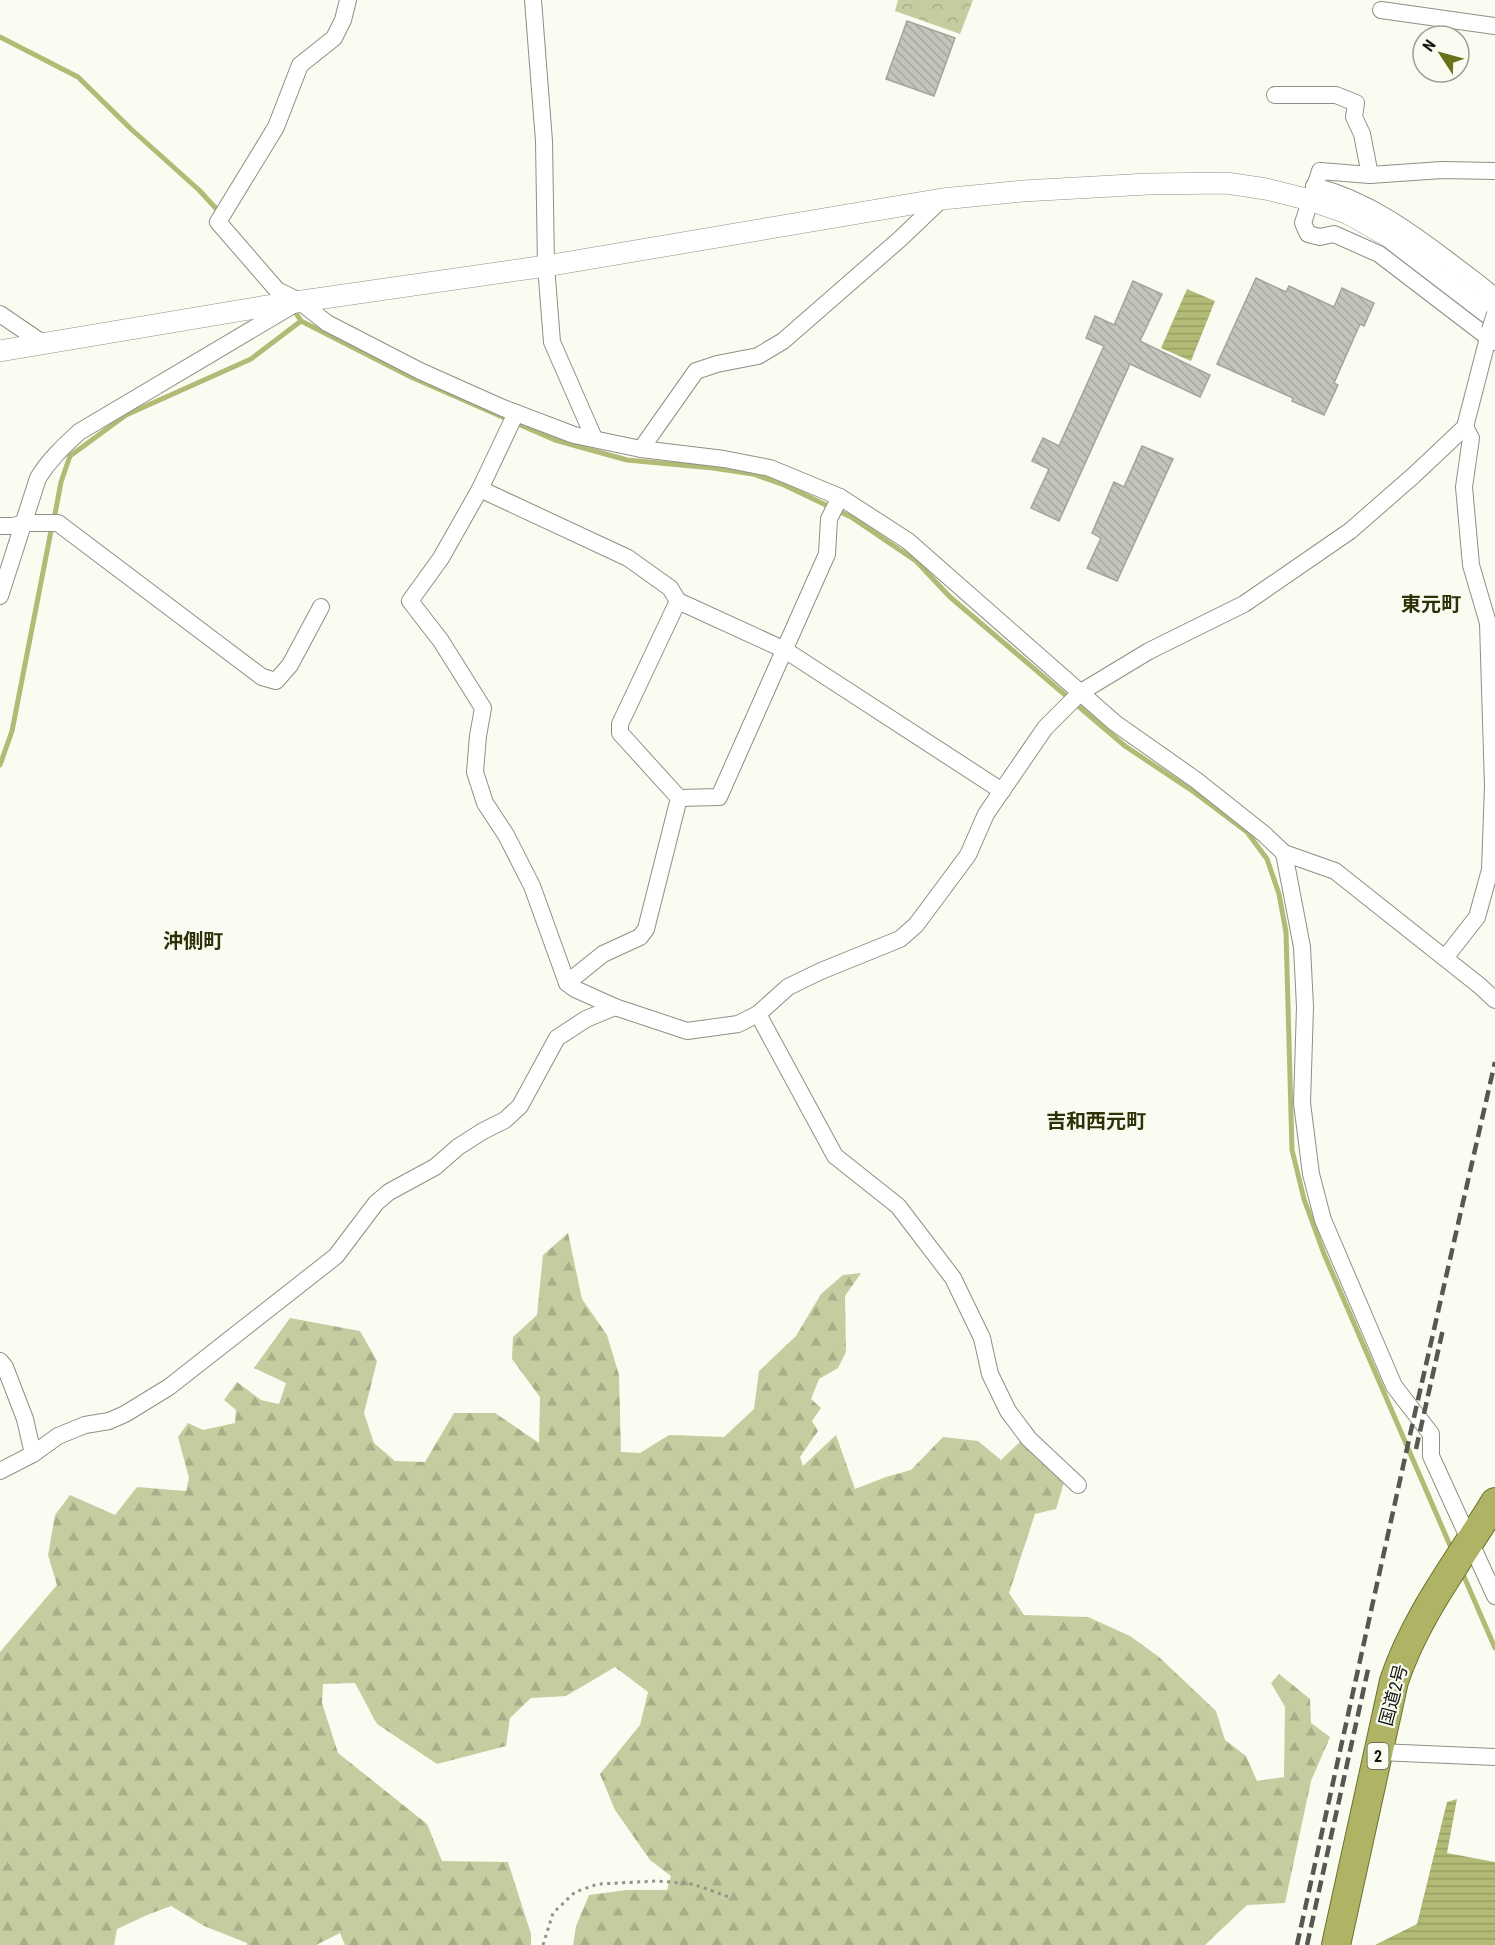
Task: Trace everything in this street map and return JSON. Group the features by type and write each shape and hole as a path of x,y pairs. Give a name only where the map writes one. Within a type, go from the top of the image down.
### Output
{"highway":[{"name":"国道2号","path":"1336,1945 1399,1665 1420,1620 1495,1502"}],"street":[{"path":"348,0 343,20 334,38 300,65 276,127 218,222 278,290 299,301 327,322 361,342 420,371 516,413 574,435 641,449 724,459 770,468 840,497 908,541 1114,723 1196,780 1264,834 1284,853 1335,871 1495,1000"},
{"path":"533,0 544,141 546,266 552,342 594,438"},
{"path":"1381,10 1495,26"},
{"path":"1275,94 1336,95 1356,103 1354,117 1362,134 1370,175"},
{"path":"1492,328 1379,254 1334,234 1320,237 1308,234 1303,223 1320,171 1370,175 1442,170 1495,171"},
{"path":"0,351 266,313 299,301 546,266 942,199 1023,191 1148,184 1226,183 1312,193 1332,190 1364,204 1405,227 1495,297"},
{"path":"1312,193 1388,236 1492,328"},
{"path":"641,449 696,370 758,356 783,341 900,239 942,199"},
{"path":"0,596 38,478 47,463 79,432 266,313"},
{"path":"0,314 44,344"},
{"path":"516,413 480,489 441,558 410,602 441,641 483,708 475,772 485,803 506,835 532,886 567,983 615,1007 687,1031 738,1024 758,1014 788,987 820,971 900,939 916,925 968,855 986,814 1046,728 1081,692 1149,651 1244,604 1350,531 1465,427 1492,328"},
{"path":"1445,958 1477,917 1491,870 1493,786 1488,623 1471,565 1464,487 1471,438 1465,427"},
{"path":"480,489 628,558 670,588 678,601 785,650 1002,791"},
{"path":"678,601 620,724 620,733 679,798 719,797 827,554 829,519 840,497"},
{"path":"0,525 58,523 262,677 276,681 290,665 321,607"},
{"path":"567,983 603,954 640,937 646,929 651,917 679,798"},
{"path":"1284,853 1302,947 1305,1007 1302,1103 1311,1174 1323,1220 1394,1386 1431,1434 1431,1456 1468,1545 1495,1596"},
{"path":"0,1471 33,1454 58,1436 85,1425 117,1418 169,1387 336,1256 376,1203 388,1192 435,1167 458,1147 505,1120 519,1106 557,1038 586,1019 615,1007"},
{"path":"758,1014 835,1156 898,1206 953,1278 982,1338 990,1374 1008,1411 1029,1439 1078,1485"},
{"path":"0,1361 5,1366 25,1419 33,1454"},
{"path":"1379,1752 1495,1757"}],"path":[{"path":"543,1945 553,1913 574,1892 598,1884 657,1881 693,1884 729,1898"}],"green space":[{"path":"898,0 973,0 960,34 895,11"},
{"path":"568,1233 582,1299 607,1335 619,1375 621,1452 640,1453 669,1435 724,1437 754,1409 759,1371 796,1336 821,1294 843,1275 861,1273 845,1296 846,1352 838,1368 819,1379 811,1399 821,1408 812,1421 818,1431 800,1457 803,1466 836,1435 855,1489 911,1470 943,1437 978,1441 1001,1460 1021,1441 1067,1473 1056,1509 1035,1514 1009,1593 1024,1615 1088,1617 1130,1636 1159,1657 1216,1711 1225,1740 1246,1756 1257,1781 1284,1777 1285,1707 1271,1683 1279,1674 1310,1699 1311,1723 1330,1737 1311,1781 1285,1903 1247,1905 1205,1945 573,1945 576,1926 589,1895 627,1890 667,1890 671,1876 650,1860 615,1810 600,1774 640,1725 648,1692 615,1667 566,1696 531,1698 510,1718 506,1746 437,1764 377,1724 355,1683 323,1684 322,1703 338,1753 427,1824 442,1861 508,1862 531,1934 531,1945 345,1945 340,1933 316,1945 247,1945 247,1943 204,1926 171,1906 117,1929 114,1945 0,1945 0,1652 57,1585 48,1555 55,1515 70,1495 115,1515 137,1487 186,1491 189,1478 178,1437 188,1423 203,1430 235,1423 236,1410 224,1400 237,1382 261,1400 279,1404 286,1383 254,1368 290,1318 360,1331 377,1361 364,1413 374,1443 395,1461 425,1462 454,1413 495,1413 539,1443 540,1397 512,1359 513,1337 537,1315 543,1255"}],"shaded area":[{"path":"1187,289 1215,301 1191,361 1161,348"},
{"path":"1457,1799 1447,1853 1495,1862 1495,1945 1375,1945 1417,1924 1447,1802"}],"building":[{"path":"907,21 955,38 934,96 886,79"},
{"path":"1256,278 1286,292 1289,286 1334,307 1342,288 1374,303 1364,326 1360,324 1334,383 1338,385 1324,415 1292,401 1293,398 1217,364"},
{"path":"1133,281 1162,294 1140,341 1210,375 1200,397 1130,364 1059,521 1031,508 1049,469 1032,461 1043,438 1059,446 1104,346 1086,338 1095,316 1114,325"},
{"path":"1142,446 1173,459 1117,581 1087,568 1101,538 1092,533 1114,482 1124,487"}],"waterway":[{"path":"0,37 78,77 131,129 199,190 221,214"},
{"path":"292,307 301,321 411,377 555,440 627,460 753,474 784,485 851,517 916,561 950,597 1125,746 1194,792 1247,832 1267,859 1279,894 1286,932 1292,1150 1304,1199 1324,1254 1452,1550"},
{"path":"55,514 61,482 70,456 126,415 251,359 301,321"},
{"path":"0,765 12,731 51,531"},
{"path":"1462,1572 1495,1648"}],"railway":[{"path":"1297,1945 1495,1062"},
{"path":"1416,1449 1443,1329"},
{"path":"1307,1945 1369,1665"}],"district":[{"name":"東元町","path":"1431,604"},
{"name":"沖側町","path":"193,941"},
{"name":"吉和西元町","path":"1096,1121"}]}
